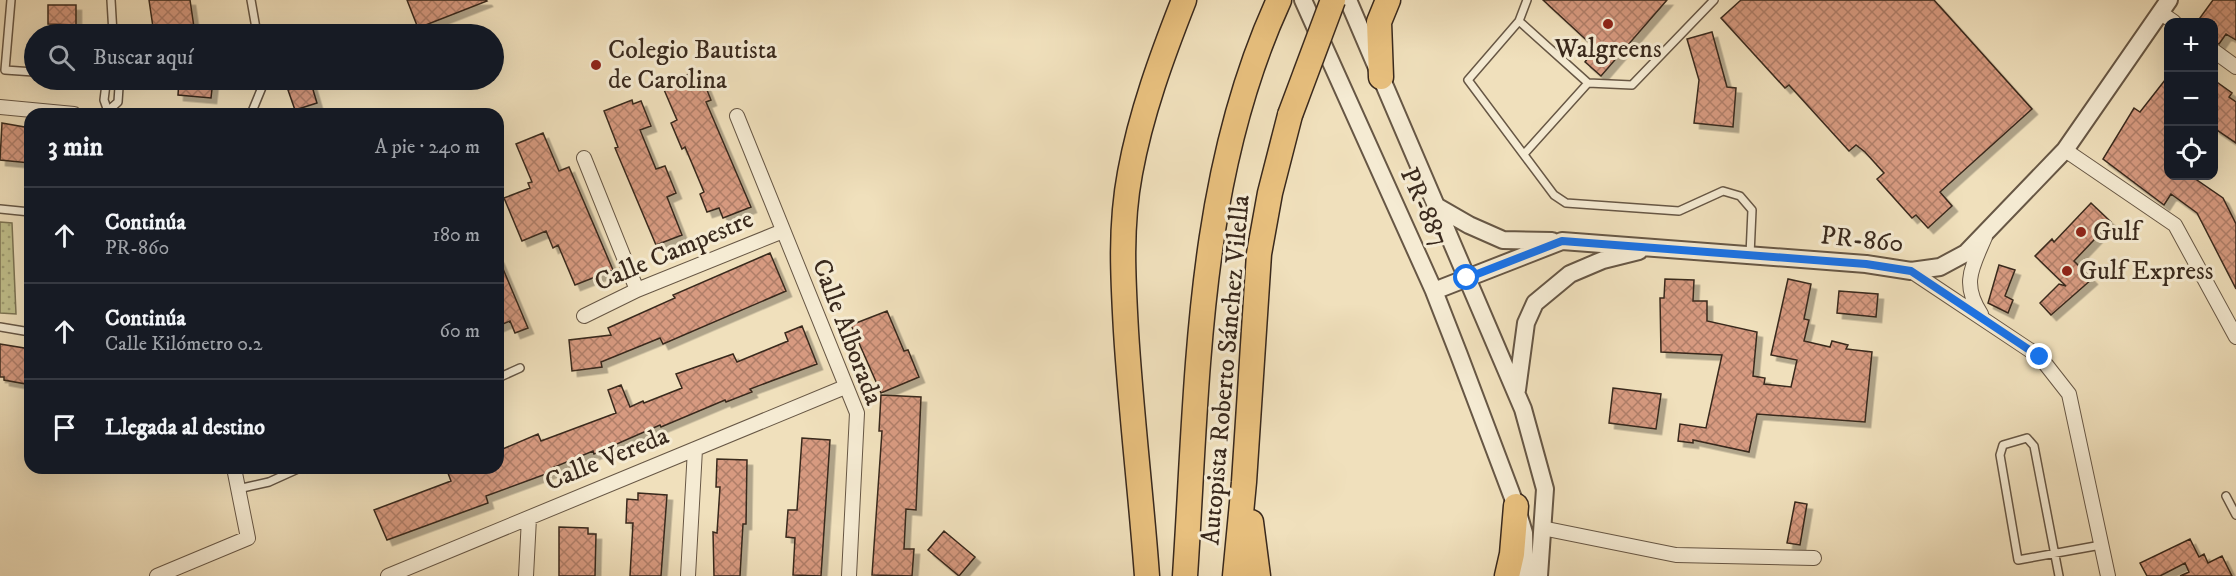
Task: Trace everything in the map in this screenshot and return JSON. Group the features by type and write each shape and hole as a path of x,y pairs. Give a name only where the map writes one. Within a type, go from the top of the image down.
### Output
{"highway":[{"path":"1147,576 1130,405 1122,257 1130,174 1145,108 1184,0"},
{"name":"Autopista Roberto Sánchez Vilella","path":"1185,576 1209,246 1229,146 1258,50 1279,0"},
{"name":"Autopista Roberto Sánchez Vilella","path":"1235,576 1244,482 1259,254 1270,193 1290,115 1333,0"},
{"path":"1381,77 1379,22 1388,0"},
{"path":"1244,482 1258,576"},
{"path":"1507,576 1512,554 1516,506"}],"street":[{"name":"PR-887","path":"1304,0 1434,291 1516,506 1524,533 1526,576"},
{"name":"PR-887","path":"1348,0 1516,394 1545,489 1539,576"},
{"name":"PR-860","path":"1434,291 1562,241 1866,264 1911,271 1940,267 1966,253 2065,150 2168,12"},
{"path":"2218,54 2236,67"},
{"path":"0,107 24,109"},
{"name":"Calle Alborada","path":"737,116 857,413 849,576"},
{"path":"2065,150 2175,225 2236,337"},
{"path":"584,158 637,291"},
{"path":"1436,206 1469,225 1503,240 1562,241"},
{"name":"Calle Campestre","path":"584,316 637,291 783,231"},
{"path":"1983,318 1971,298 1969,282 1985,235"},
{"path":"1516,394 1526,323 1535,303 1570,274 1603,260 1654,248"},
{"path":"1911,271 2040,357 2069,394 2108,576"},
{"name":"Calle Vereda","path":"388,576 845,387"},
{"path":"688,576 695,449"},
{"path":"157,576 248,538 235,474"},
{"path":"526,576 529,518"},
{"path":"1542,528 1676,555 1814,558"}],"lane":[{"path":"11,0 5,70 24,71"},
{"path":"111,0 112,24"},
{"path":"251,0 255,24"},
{"path":"1527,0 1519,21 1468,80 1525,153 1554,195 1566,203 1679,211 1723,191 1740,196 1752,210 1750,255"},
{"path":"1519,21 1588,83 1632,85 1714,0"},
{"path":"1525,153 1588,83"},
{"path":"105,90 104,100 108,108"},
{"path":"113,108 118,102 119,90"},
{"path":"253,108 261,90"},
{"path":"0,209 24,212"},
{"path":"0,327 24,331"},
{"path":"504,375 520,368"},
{"path":"2059,576 2054,553 2034,446 2027,438 2003,445 2000,455 2018,560 2054,553 2101,544"},
{"path":"238,489 269,482 287,474"},
{"path":"2226,496 2236,515"}],"shaded area":[{"path":"0,222 12,223 16,314 0,313"}],"building":[{"path":"149,0 190,0 194,24 153,24"},
{"path":"407,0 487,1 428,24 416,24"},
{"name":"Walgreens","path":"1543,0 1667,0 1601,76 1585,62 1595,48"},
{"path":"1741,0 1934,0 2032,109 1940,192 1952,206 1928,228 1916,215 1912,218 1877,179 1884,173 1865,152 1856,145 1849,151 1789,85 1785,88 1721,18"},
{"path":"2213,0 2236,0 2236,40 2226,34 2218,44 2218,18 2200,18"},
{"path":"48,5 76,5 76,24 48,24"},
{"path":"1712,32 1727,87 1736,88 1733,127 1694,123 1699,80 1687,39"},
{"path":"699,70 711,100 706,102 751,207 723,218 719,208 707,212 700,194 704,192 685,147 682,149 671,123 677,120 662,85"},
{"path":"2164,81 2164,180 2197,180 2223,198 2236,224 2236,289 2197,213 2171,194 2164,205 2103,159 2134,108 2140,112"},
{"path":"2218,83 2232,93 2229,97 2236,102 2236,143 2218,131"},
{"path":"178,90 212,90 211,98 178,95"},
{"path":"288,90 313,90 317,103 294,108"},
{"path":"632,100 633,104 641,101 651,126 640,130 656,169 665,166 676,193 667,197 682,235 656,245 615,148 618,147 604,111"},
{"path":"2,123 24,127 24,162 0,160"},
{"path":"543,133 559,171 569,167 613,270 575,285 558,245 553,248 546,231 522,241 504,198 530,188 528,183 532,182 516,144"},
{"path":"2091,203 2111,222 2074,261 2092,279 2051,315 2040,303 2059,284 2066,286 2035,256 2052,239 2054,242"},
{"path":"770,253 786,291 663,344 660,338 601,362 602,367 572,371 569,340 611,335 608,328 675,298 673,295"},
{"path":"1999,265 2015,270 2005,296 2013,300 2008,313 1988,303"},
{"path":"504,271 528,328 515,333 510,321 504,324"},
{"path":"1665,279 1694,280 1693,301 1707,301 1707,321 1757,332 1753,376 1765,378 1764,384 1791,387 1797,360 1771,355 1788,279 1811,284 1804,319 1809,320 1804,341 1830,347 1832,341 1848,345 1846,349 1872,352 1865,422 1757,414 1749,452 1693,440 1693,443 1678,441 1680,424 1706,428 1722,355 1661,352 1660,298 1664,298"},
{"path":"1839,291 1878,294 1876,317 1837,313"},
{"path":"887,311 904,351 908,350 919,377 881,393 851,325"},
{"path":"802,326 817,364 750,389 752,392 726,402 725,400 661,427 660,425 594,454 593,451 552,468 554,471 486,496 488,503 387,540 374,510 451,481 448,474 504,474 504,448 538,434 541,441 616,413 608,390 621,385 630,407 643,401 644,403 682,388 676,374 733,354 737,362 788,341 785,333"},
{"path":"0,344 24,348 24,384 4,380 4,377 0,377"},
{"path":"1613,388 1661,394 1656,429 1609,423"},
{"path":"881,395 921,397 916,510 906,509 904,549 914,549 912,576 872,575 882,431 879,431"},
{"path":"802,438 830,440 821,576 793,575 795,538 786,537 788,510 797,510"},
{"path":"717,459 747,460 746,524 743,524 740,576 714,576 713,532 717,533 720,487 716,487"},
{"path":"638,493 667,495 661,576 630,576 633,523 626,523 627,499 638,500"},
{"path":"1795,502 1807,504 1800,545 1787,543"},
{"path":"559,527 588,528 588,534 596,534 595,576 559,576"},
{"path":"944,531 975,557 959,576 928,550"},
{"path":"2190,539 2199,557 2204,554 2208,563 2222,556 2232,576 2180,576 2189,572 2185,563 2160,576 2147,576 2140,563"}],"place":[{"name":"Walgreens","path":"1608,24"},
{"name":"Colegio Bautista de Carolina","path":"596,65"},
{"name":"Gulf","path":"2081,232"},
{"name":"Gulf Express","path":"2067,271"}],"route":[{"path":"1467,278 1562,241 1866,264 1911,271 2019,340 2040,357"}]}
